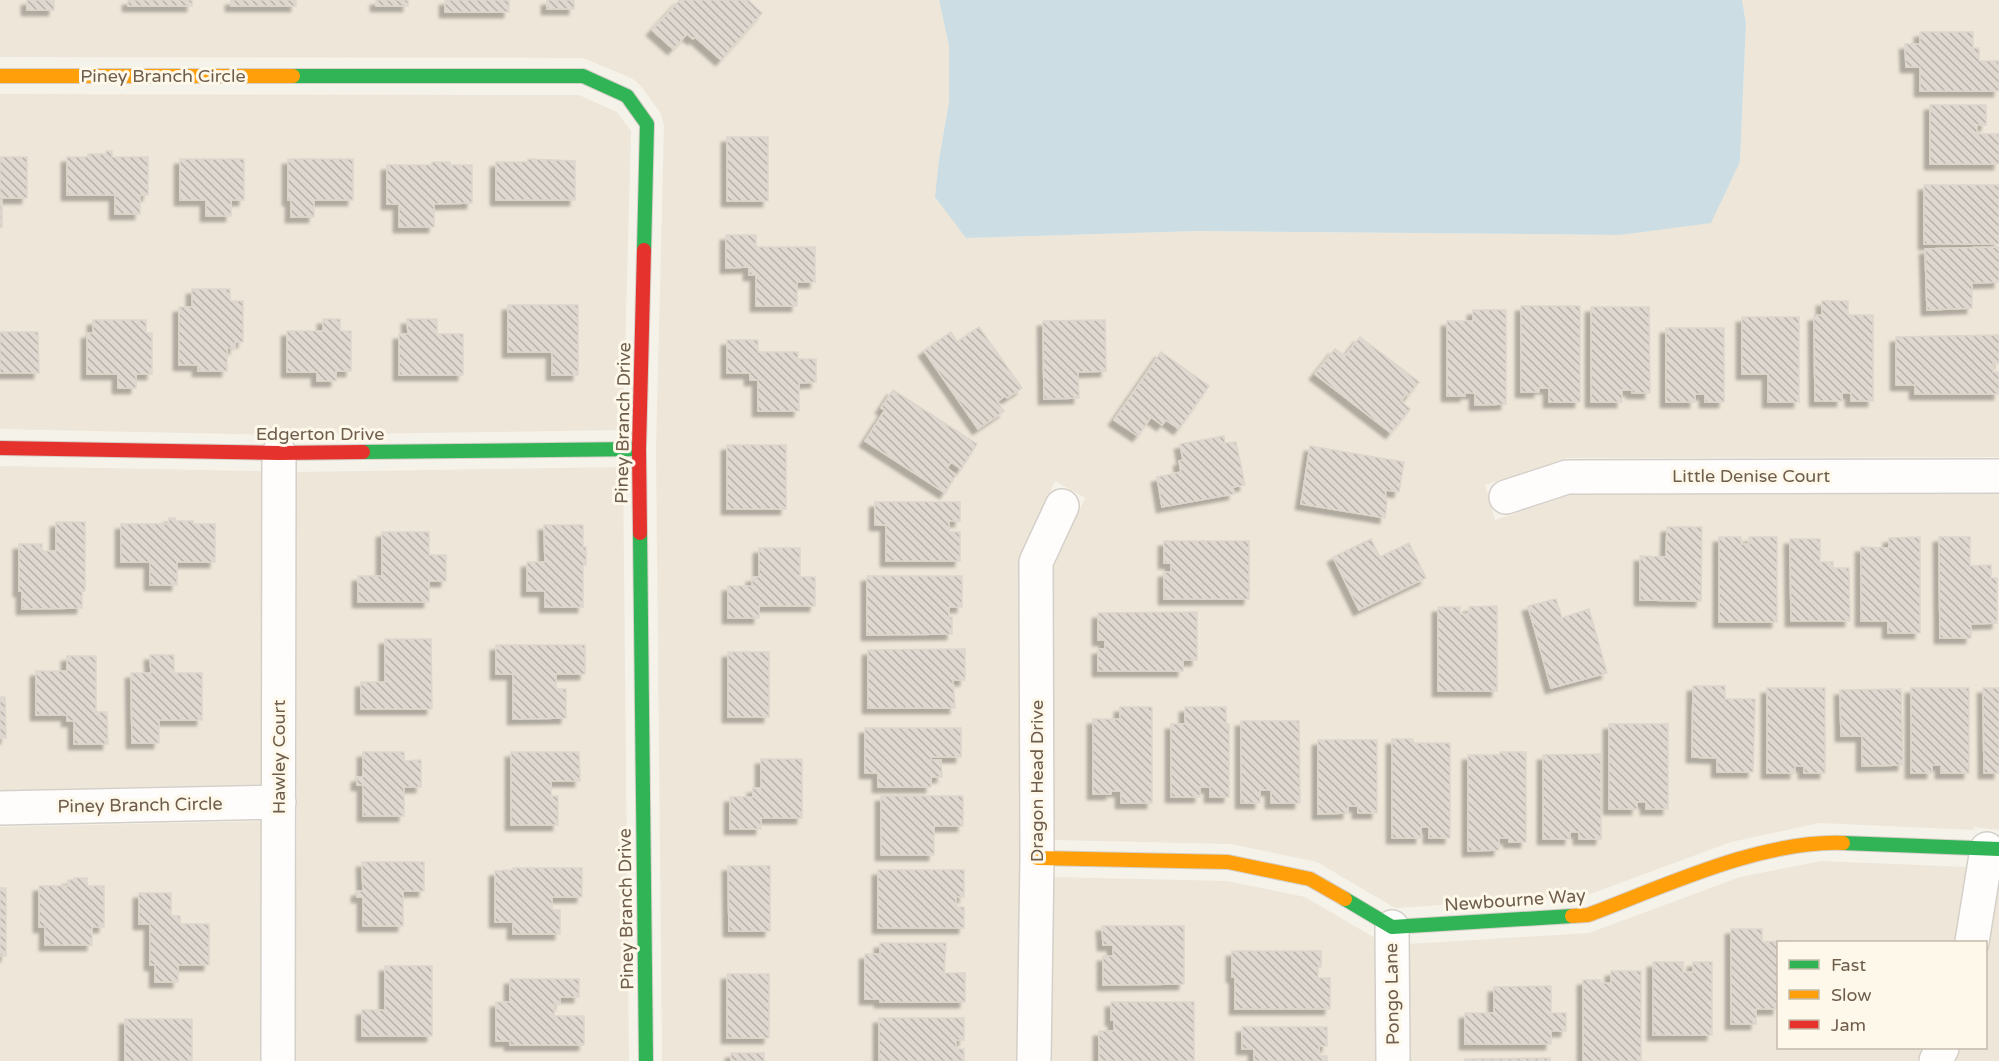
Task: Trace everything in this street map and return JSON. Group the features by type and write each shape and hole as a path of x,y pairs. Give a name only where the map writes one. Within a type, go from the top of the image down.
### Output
{"street":[{"name":"Piney Branch Circle","path":"0,76 327,76"},
{"name":"Piney Branch Drive","path":"327,76 583,76 627,96 647,124 639,448 645,1061"},
{"name":"Edgerton Drive","path":"0,448 279,453 639,448"},
{"name":"Hawley Court","path":"278,1061 279,453"},
{"name":"Little Denise Court","path":"1506,497 1567,477 1999,476"},
{"name":"Dragon Head Drive","path":"1034,1061 1037,858 1036,562 1062,506"},
{"name":"Piney Branch Circle","path":"0,808 279,802"},
{"name":"Newbourne Way","path":"1392,927 1588,915 1736,859 1819,842 1993,849"},
{"path":"1972,941 1993,849"},
{"path":"1037,858 1228,862 1310,879 1392,927"},
{"name":"Pongo Lane","path":"1392,927 1393,1061"}],"shaded area":[{"path":"0,0 939,0 949,46 949,102 939,159 966,238 1199,231 1620,235 1711,222 1740,162 1746,23 1742,0 1999,0 1999,457 1567,458 1485,485 1495,520 1570,495 1999,494 1999,830 1974,827 1974,830 1820,823 1731,842 1585,896 1395,908 1317,862 1231,844 1054,840 1053,567 1085,498 1055,481 1022,554 1021,858 1017,1061 662,1061 656,449 664,125 660,112 633,79 583,58 0,57"},
{"path":"939,0 1742,0 1746,23 1740,162 1711,223 1620,235 1199,231 966,238 935,197 949,102 949,46"},
{"path":"0,94 579,95 617,112 631,131 623,430 279,435 0,429"},
{"path":"0,466 262,471 263,784 0,790"},
{"path":"623,467 629,1061 294,1061 297,820 296,472"},
{"path":"263,821 261,1061 0,1061 0,827"},
{"path":"1821,861 1967,867 1955,941 1777,941 1777,1049 1923,1049 1917,1061 1410,1061 1408,944 1589,933 1740,877"},
{"path":"1053,877 1227,881 1305,897 1375,938 1376,1061 1050,1061"},
{"path":"1999,879 1999,1061 1955,1061 1961,1049 1987,1049 1987,955"}],"building":[{"path":"27,0 54,0 54,10 27,10"},
{"path":"128,0 192,0 192,6 128,6"},
{"path":"231,0 296,0 296,6 231,6"},
{"path":"376,0 408,0 408,6 376,6"},
{"path":"445,0 509,0 509,12 445,12"},
{"path":"547,0 574,0 574,9 547,9"},
{"path":"680,0 748,0 762,13 721,60 695,37 693,39 687,34 673,49 652,30"},
{"path":"1920,32 1973,32 1973,48 1979,48 1979,61 1999,61 1999,91 1920,91 1920,67 1906,67 1905,44 1920,44"},
{"path":"1930,105 1986,105 1986,125 1977,125 1977,134 1999,134 1999,164 1930,164"},
{"path":"727,137 768,137 768,201 727,201"},
{"path":"106,151 112,151 112,157 148,157 148,195 140,195 140,214 115,214 115,195 67,195 67,157 88,157 88,154 106,154"},
{"path":"0,157 27,157 27,198 2,198 2,227 0,227"},
{"path":"180,159 244,159 244,200 231,200 231,216 206,216 206,200 180,200"},
{"path":"288,159 353,159 353,200 314,200 314,217 291,217 291,200 288,200"},
{"path":"528,159 575,161 575,200 496,200 496,162 528,162"},
{"path":"432,162 472,165 472,203 434,204 434,227 399,227 399,204 387,204 387,165 432,165"},
{"path":"1924,185 1999,185 1999,244 1924,244"},
{"path":"726,235 756,235 756,247 815,247 815,282 797,282 797,306 756,306 756,275 749,275 749,267 726,268"},
{"path":"1999,247 1999,282 1972,283 1972,308 1927,310 1925,249"},
{"path":"192,289 230,289 230,301 243,301 243,342 235,342 235,348 227,348 227,371 198,371 198,365 179,365 179,307 192,307"},
{"path":"1822,301 1848,301 1848,315 1873,315 1873,401 1851,401 1851,393 1842,393 1842,401 1815,401 1814,316 1822,315"},
{"path":"508,305 578,305 578,375 552,375 552,352 508,352"},
{"path":"1521,306 1580,306 1580,402 1549,402 1549,388 1539,388 1539,392 1521,392"},
{"path":"1591,307 1649,307 1650,393 1632,393 1632,390 1622,390 1622,402 1591,402"},
{"path":"1473,310 1506,310 1506,404 1475,405 1475,393 1465,393 1465,396 1447,396 1447,321 1473,321"},
{"path":"1742,317 1799,317 1799,402 1768,402 1768,374 1742,374"},
{"path":"323,319 340,319 340,331 351,331 351,371 336,371 336,381 317,381 317,372 287,372 287,331 323,331"},
{"path":"407,319 437,319 437,334 463,334 463,375 399,375 399,334 408,334"},
{"path":"93,320 146,320 146,333 152,333 152,374 136,374 136,388 118,388 118,374 87,374 87,333 93,333"},
{"path":"1105,320 1106,371 1078,372 1079,398 1044,399 1043,321"},
{"path":"979,327 1022,388 997,402 1004,411 978,429 924,351 951,332 957,342"},
{"path":"1666,328 1724,328 1724,402 1705,402 1705,394 1695,394 1695,402 1666,402"},
{"path":"0,332 38,332 39,373 0,373"},
{"path":"1999,335 1999,363 1993,363 1993,372 1999,372 1999,394 1915,394 1915,385 1896,385 1896,337"},
{"path":"1360,337 1419,382 1401,401 1410,409 1391,433 1315,374 1335,349 1345,356"},
{"path":"727,340 758,340 758,352 798,352 798,359 816,359 816,382 799,383 799,411 758,411 758,380 750,380 750,373 727,373"},
{"path":"1161,352 1209,386 1179,429 1166,420 1162,425 1151,417 1138,436 1114,420"},
{"path":"893,390 977,444 961,469 951,462 947,468 956,475 945,493 865,441 885,410 881,408"},
{"path":"1224,436 1225,443 1236,442 1245,485 1233,487 1234,494 1162,507 1157,477 1181,472 1179,461 1183,460 1180,444"},
{"path":"727,445 786,445 786,509 727,509"},
{"path":"1310,446 1404,462 1399,492 1386,490 1385,518 1301,504"},
{"path":"875,502 960,502 960,521 949,521 949,532 960,532 960,561 886,561 886,525 875,525"},
{"path":"169,518 175,518 175,521 193,521 193,524 215,524 215,562 177,562 177,585 150,585 150,562 121,562 121,524 169,524"},
{"path":"56,522 85,522 85,591 82,591 82,608 22,609 22,591 19,591 19,544 42,544 42,551 56,551"},
{"path":"544,525 583,525 586,565 583,565 583,607 545,607 545,591 527,591 527,562 545,562"},
{"path":"1667,527 1702,527 1701,601 1640,600 1640,556 1666,557"},
{"path":"382,532 429,532 429,555 446,555 446,581 429,581 429,602 358,602 358,576 382,576"},
{"path":"1719,537 1741,537 1741,544 1749,544 1749,537 1777,537 1777,622 1719,622"},
{"path":"1920,537 1920,633 1888,633 1888,621 1861,621 1861,547 1889,548 1889,538"},
{"path":"1939,537 1970,537 1970,566 1991,565 1991,578 1997,578 1997,623 1971,624 1971,638 1940,638"},
{"path":"1371,539 1380,557 1409,543 1426,578 1359,610 1333,557"},
{"path":"1790,539 1820,539 1820,562 1833,562 1833,568 1849,568 1850,621 1791,621"},
{"path":"1164,541 1249,541 1249,599 1164,599 1164,572 1171,572 1171,563 1164,563"},
{"path":"759,548 800,548 800,577 815,577 815,606 759,606 759,618 728,618 728,586 752,586 752,577 759,577"},
{"path":"867,576 962,576 962,607 949,607 949,617 952,617 952,634 867,635"},
{"path":"1556,599 1562,618 1589,609 1607,673 1551,688 1528,606"},
{"path":"1497,606 1497,691 1438,691 1438,607 1460,607 1460,614 1469,614 1469,607"},
{"path":"1197,612 1197,660 1183,660 1183,671 1098,671 1098,649 1105,649 1105,640 1098,640 1098,613"},
{"path":"385,639 431,639 432,709 361,709 361,682 385,682"},
{"path":"496,645 585,645 585,674 556,674 556,689 566,689 566,718 513,719 513,674 496,674"},
{"path":"965,649 965,680 953,680 955,708 868,708 868,650"},
{"path":"728,652 769,652 769,717 728,717"},
{"path":"150,655 174,655 174,673 202,673 202,720 159,720 159,743 132,743 131,673 151,673"},
{"path":"67,656 96,656 96,712 107,712 108,744 74,744 74,721 67,721 67,715 36,715 36,671 67,671"},
{"path":"1693,686 1725,686 1725,699 1755,699 1753,772 1717,772 1717,758 1692,757"},
{"path":"1767,688 1825,688 1825,773 1804,773 1804,766 1795,766 1795,773 1767,773"},
{"path":"1911,688 1969,688 1969,773 1941,773 1941,765 1932,765 1932,773 1911,773"},
{"path":"1983,688 1999,688 1999,773 1984,773"},
{"path":"1901,689 1903,765 1862,766 1862,736 1841,736 1840,690"},
{"path":"0,697 5,697 6,738 0,738"},
{"path":"1120,707 1152,707 1152,803 1121,803 1121,791 1111,791 1111,794 1093,794 1093,719 1120,719"},
{"path":"1185,707 1226,707 1226,724 1229,724 1229,797 1210,797 1210,787 1200,787 1200,797 1171,797 1171,724 1185,724"},
{"path":"1241,721 1299,721 1300,803 1271,803 1271,790 1260,790 1260,803 1241,803"},
{"path":"1609,724 1668,724 1668,809 1646,809 1646,802 1637,802 1637,809 1609,809"},
{"path":"865,728 961,728 961,757 931,757 931,760 941,760 942,777 931,777 931,787 878,787 878,773 865,773"},
{"path":"1392,739 1413,739 1413,743 1450,743 1450,838 1429,838 1429,827 1421,827 1421,838 1392,838"},
{"path":"1318,740 1377,740 1377,813 1358,813 1358,806 1348,806 1348,813 1318,814"},
{"path":"363,752 404,752 404,761 421,760 421,787 404,787 404,816 363,816 363,785 357,785 357,777 363,777"},
{"path":"511,752 579,752 580,781 551,781 551,796 558,796 558,825 511,825"},
{"path":"1500,752 1526,752 1526,842 1509,842 1509,838 1499,838 1499,850 1468,851 1468,755 1500,755"},
{"path":"1601,754 1601,839 1579,839 1579,832 1570,832 1570,839 1543,839 1543,755"},
{"path":"761,759 802,759 802,818 761,818 761,829 730,829 730,797 753,797 753,788 761,788"},
{"path":"881,796 963,796 963,826 934,826 934,855 881,855"},
{"path":"362,862 424,862 424,891 403,891 403,926 363,926 363,897 357,897 357,891 363,891"},
{"path":"728,866 770,866 770,931 729,931"},
{"path":"513,868 582,868 582,897 552,897 552,910 560,910 560,934 513,934 513,922 495,922 495,871 513,870"},
{"path":"878,870 964,870 964,897 956,897 956,907 964,907 964,928 878,928"},
{"path":"74,878 87,878 87,886 104,886 104,927 92,927 92,945 45,945 45,927 39,927 39,886 68,886 68,880 74,880"},
{"path":"0,888 6,888 6,956 0,956"},
{"path":"139,893 171,893 171,916 180,916 180,924 209,924 209,965 178,965 178,982 155,982 155,965 150,965 150,924 139,924"},
{"path":"1102,926 1184,926 1184,984 1103,985 1103,956 1113,956 1113,945 1103,945"},
{"path":"1731,929 1762,929 1762,942 1777,941 1777,1009 1756,1009 1756,1024 1731,1024"},
{"path":"880,943 946,943 944,973 965,973 965,1002 880,1002 880,999 865,999 865,954 880,954"},
{"path":"1232,951 1321,951 1318,978 1330,978 1330,1009 1235,1009"},
{"path":"1653,962 1683,962 1683,972 1693,972 1693,962 1712,962 1712,1035 1653,1035"},
{"path":"385,966 432,966 432,1036 362,1036 362,1010 385,1010"},
{"path":"1611,971 1641,971 1641,1061 1583,1061 1583,980 1600,980 1600,983 1611,983"},
{"path":"727,974 769,974 769,1038 727,1038"},
{"path":"510,979 579,979 579,997 560,997 560,1004 554,1004 554,1016 584,1016 584,1045 510,1045 510,1041 496,1041 496,1002 510,1002"},
{"path":"1551,986 1551,1013 1566,1013 1566,1031 1551,1031 1551,1044 1465,1044 1465,1013 1494,1013 1494,987"},
{"path":"1111,1002 1194,1002 1194,1061 1099,1061 1099,1031 1114,1031 1114,1020 1111,1020"},
{"path":"879,1018 964,1018 964,1040 956,1040 956,1049 964,1049 964,1061 879,1061"},
{"path":"125,1019 192,1019 192,1061 125,1061"},
{"path":"1242,1027 1327,1027 1327,1046 1319,1046 1319,1056 1327,1056 1327,1061 1254,1061 1254,1049 1242,1049"},
{"path":"731,1053 764,1053 764,1061 731,1061"},
{"path":"1550,1058 1550,1061 1465,1061 1465,1059"}],"traffic: fast":[{"path":"293,76 583,76 627,96 647,124 644,250"},
{"path":"363,452 639,449"},
{"path":"640,533 646,1061"},
{"path":"1843,843 1999,849"},
{"path":"1345,899 1392,927 1572,916"}],"traffic: slow":[{"path":"0,76 293,76"},
{"path":"1572,916 1588,915 1681,879 1747,857 1812,844 1843,843"},
{"path":"1037,858 1228,862 1310,879 1345,899"}],"traffic: jam":[{"path":"640,533 639,449 644,250"},
{"path":"0,448 279,453 363,452"}]}
